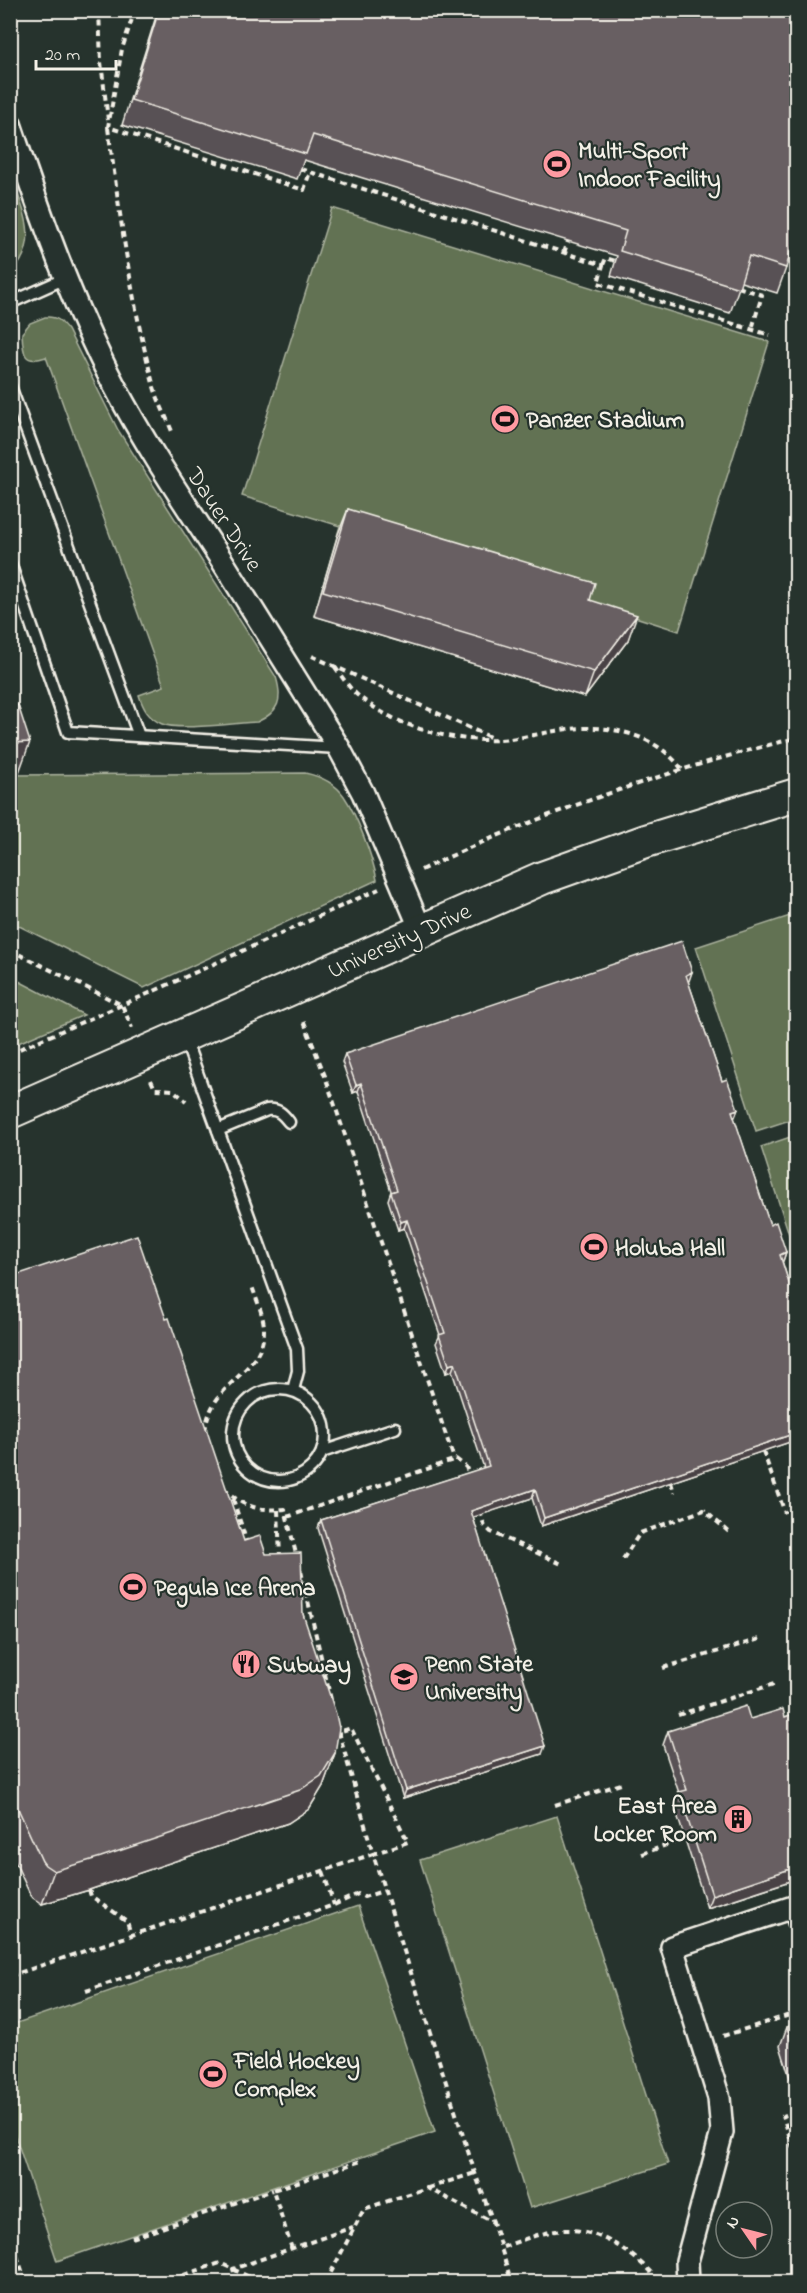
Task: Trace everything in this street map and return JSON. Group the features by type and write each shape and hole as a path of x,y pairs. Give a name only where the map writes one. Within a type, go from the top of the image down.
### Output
{"main road":[{"name":"University Drive","path":"10,1112 542,878 625,848 796,795"}],"street":[{"name":"Dauer Drive","path":"10,124 37,204 90,336 149,449 339,748 363,793 422,930"},
{"path":"687,2283 687,2261 722,2132 720,2098 672,1947 793,1907"}],"lane":[{"path":"10,303 66,278"},
{"path":"10,386 139,736"},
{"path":"10,563 68,732 339,748"},
{"path":"184,1036 297,1349 298,1371 293,1390"},
{"path":"218,1131 267,1110 282,1113 289,1122"},
{"path":"275,1389 293,1390 309,1399 320,1413 325,1432 322,1452 312,1467 297,1478 280,1482 262,1479 247,1469 236,1455 232,1437 235,1420 244,1404 258,1393 275,1389"},
{"path":"322,1452 395,1428"},
{"path":"793,1907 796,1930"}],"path":[{"path":"99,10 101,62 108,128 138,313 154,388 173,434"},
{"path":"108,128 122,49 135,10"},
{"path":"114,90 121,92"},
{"path":"108,128 304,190 310,172"},
{"path":"187,153 190,146"},
{"path":"300,169 603,265"},
{"path":"382,195 385,185"},
{"path":"564,253 568,241"},
{"path":"616,261 606,258 598,283 770,335"},
{"path":"738,287 762,295"},
{"path":"752,329 764,289"},
{"path":"312,656 497,740"},
{"path":"335,667 362,699 420,729 454,737 497,740 533,737 585,728 607,729 645,740 662,748 674,758 682,771"},
{"path":"425,868 562,811 682,771 796,738"},
{"path":"10,1053 375,891"},
{"path":"10,950 122,1005 155,1089 173,1090 187,1102 191,1110"},
{"path":"304,1022 454,1459 466,1467 472,1485"},
{"path":"205,1438 207,1419 213,1406 220,1395 253,1362 262,1340 262,1317 251,1284"},
{"path":"763,1451 785,1513"},
{"path":"287,1517 454,1459"},
{"path":"671,1482 674,1493"},
{"path":"222,1485 233,1498 249,1551"},
{"path":"233,1498 257,1509 285,1509 334,1709"},
{"path":"478,1505 484,1525 491,1532 564,1565"},
{"path":"278,1510 280,1562"},
{"path":"623,1559 640,1533 704,1510 730,1533"},
{"path":"292,1582 303,1581"},
{"path":"663,1668 763,1638"},
{"path":"678,1715 777,1683"},
{"path":"336,1720 383,1891 475,2173 503,2247 509,2274 507,2283"},
{"path":"10,1976 408,1842 351,1728 330,1735"},
{"path":"555,1805 621,1784"},
{"path":"642,1854 689,1837"},
{"path":"323,1870 334,1905"},
{"path":"89,1890 91,1896 127,1921 131,1935"},
{"path":"86,1991 334,1905 358,1894 364,1897 383,1891"},
{"path":"702,2042 796,2013"},
{"path":"796,2111 783,2116 796,2157"},
{"path":"132,2238 360,2161"},
{"path":"326,2283 364,2209 475,2173"},
{"path":"427,2188 494,2222"},
{"path":"273,2190 292,2249"},
{"path":"233,2270 354,2227"},
{"path":"503,2247 549,2232 586,2231 617,2247 647,2269 659,2283"},
{"path":"10,2236 26,2283"},
{"path":"175,2279 220,2263 260,2283"},
{"path":"233,2270 237,2283"}],"green space":[{"path":"10,174 24,213 28,237 26,250 11,274"},
{"name":"Panzer Stadium","path":"332,208 769,342 679,631 635,617 628,640 585,697 314,616 340,526 242,496"},
{"path":"45,317 53,317 68,330 118,430 276,677 279,699 275,709 257,722 194,727 170,726 153,719 144,708 139,695 164,686 46,357 29,358 24,351 22,333 30,323"},
{"path":"305,773 326,781 344,796 364,837 377,880 144,988 11,922 10,775"},
{"path":"796,914 796,1118 756,1131 696,947"},
{"path":"11,977 84,1015 11,1046"},
{"path":"796,1135 796,1256 761,1147"},
{"path":"557,1816 668,2164 530,2208 420,1860"},
{"name":"Field Hockey Complex","path":"358,1906 435,2132 57,2261 11,2123 11,2025"}],"building":[{"name":"Multi-Sport Indoor Facility","path":"159,10 213,10 228,15 229,10 796,10 796,234 786,268 749,256 739,288 620,251 626,231 313,135 306,154 131,100"},
{"path":"348,509 595,583 590,600 637,615 594,672 323,591"},
{"path":"18,705 30,742 10,743 10,707"},
{"name":"Holuba Hall","path":"682,941 692,972 686,975 722,1081 727,1079 738,1109 732,1111 770,1225 776,1222 786,1252 780,1255 796,1305 796,1402 789,1404 796,1421 796,1433 544,1518 535,1489 471,1511 545,1746 406,1790 321,1520 489,1466 455,1363 449,1365 439,1335 445,1333 407,1220 401,1222 391,1192 397,1190 361,1083 356,1085 345,1054"},
{"name":"Pegula Ice Arena","path":"137,1235 166,1319 169,1318 244,1541 260,1536 266,1554 301,1553 303,1614 339,1728 335,1753 321,1776 300,1790 54,1871 42,1861 10,1791 10,1277"},
{"name":"East Area Locker Room","path":"746,1706 750,1719 783,1709 785,1717 796,1713 796,1867 712,1895 679,1792 687,1790 668,1731"},
{"path":"796,2024 796,2056 787,2027"},
{"path":"187,2273 190,2283 159,2283"}],"place":[{"name":"Multi-Sport Indoor Facility","path":"557,164"},
{"name":"Panzer Stadium","path":"505,419"},
{"name":"Holuba Hall","path":"594,1247"},
{"name":"Pegula Ice Arena","path":"133,1587"},
{"name":"Subway","path":"246,1664"},
{"name":"Penn State University","path":"404,1677"},
{"name":"East Area Locker Room","path":"738,1819"},
{"name":"Field Hockey Complex","path":"213,2074"}]}
